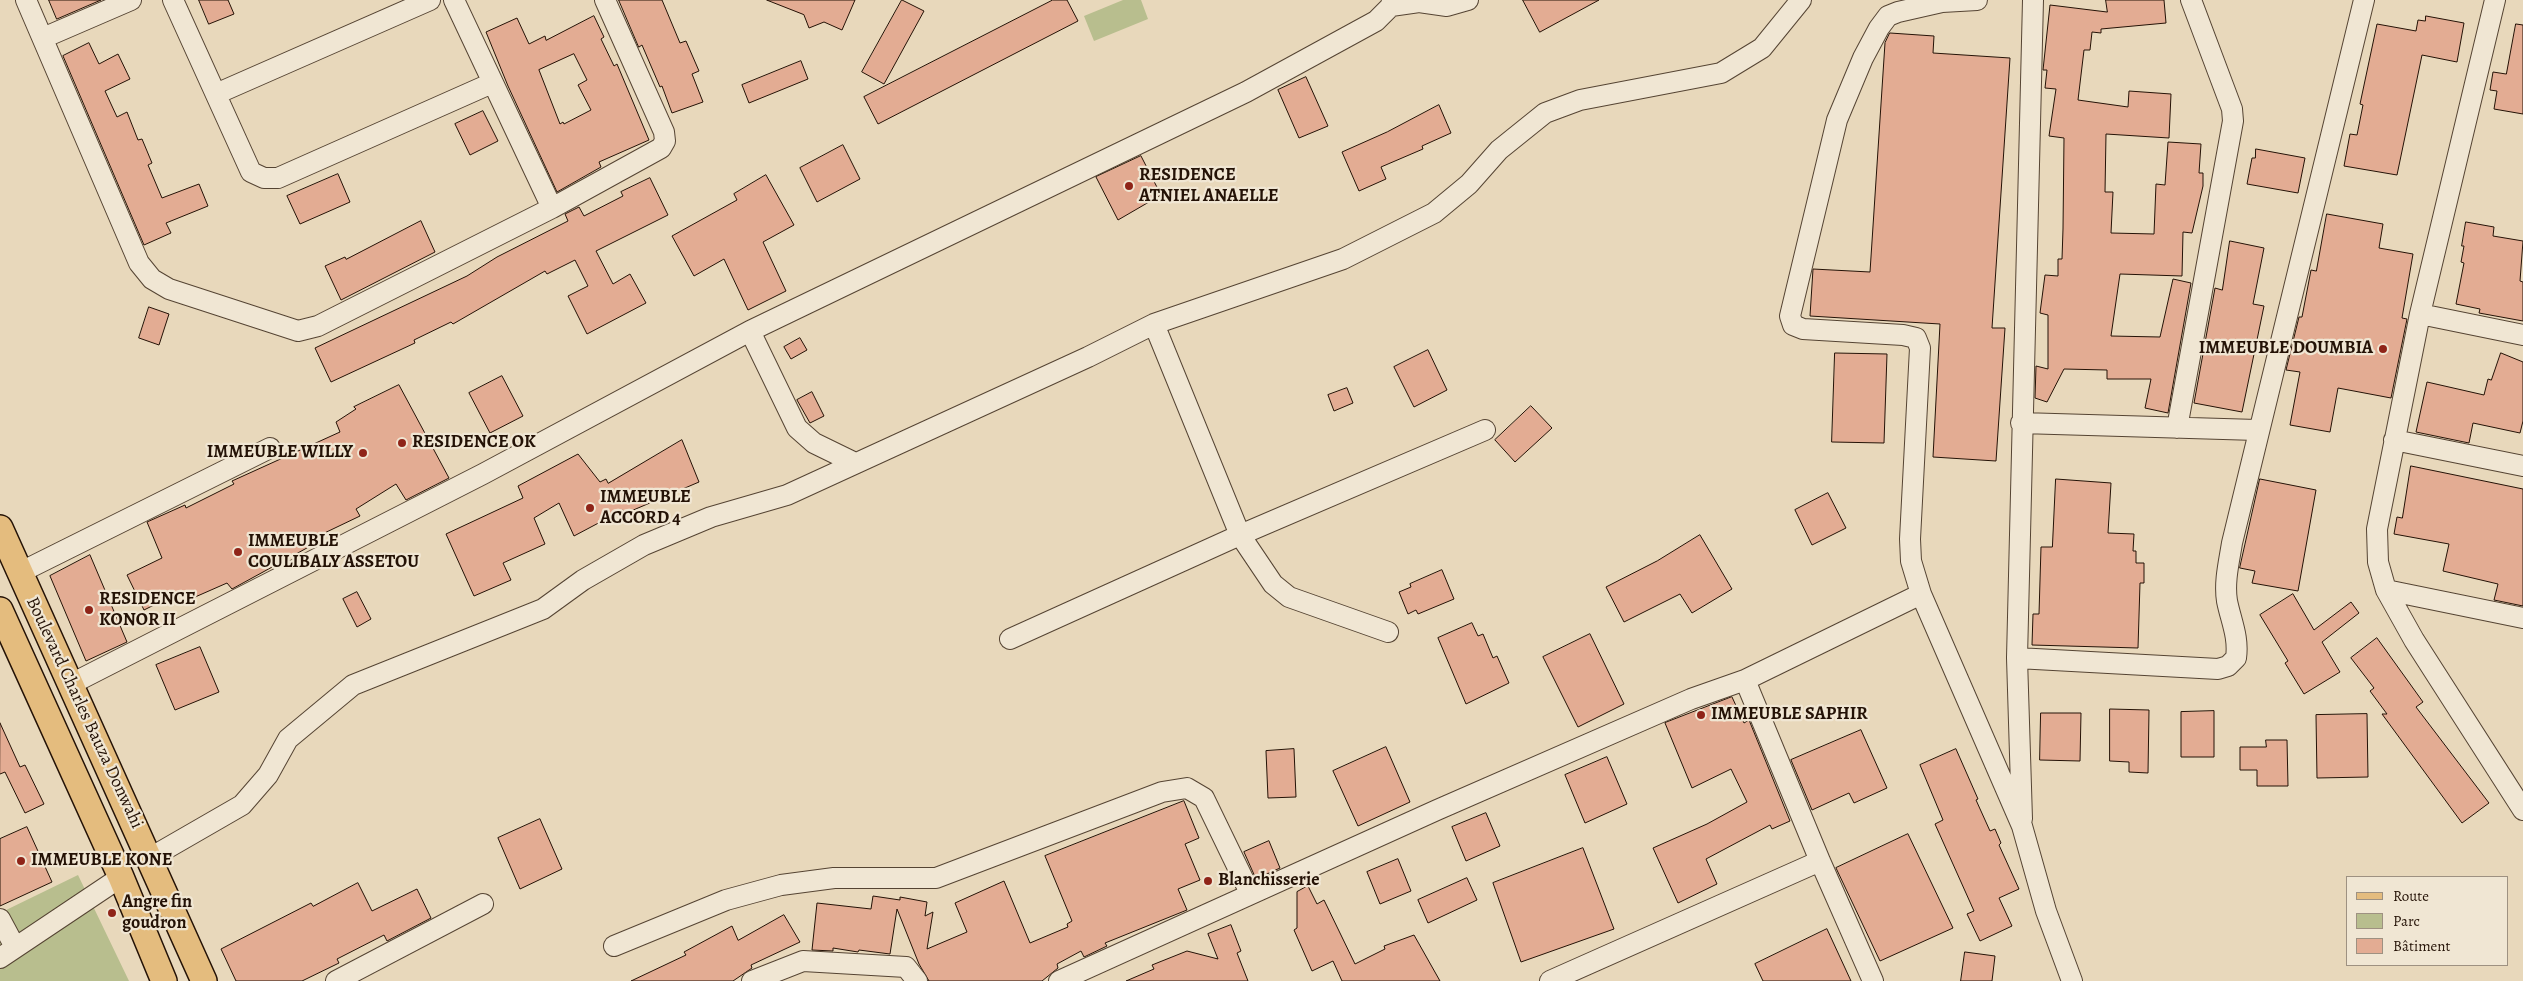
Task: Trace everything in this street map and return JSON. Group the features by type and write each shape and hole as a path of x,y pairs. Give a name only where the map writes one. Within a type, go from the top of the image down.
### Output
{"main road":[{"name":"Boulevard Charles Bauza Donwahi","path":"0,528 204,981"},
{"name":"Boulevard Charles Bauza Donwahi","path":"0,610 121,877 164,981"}],"street":[{"path":"26,0 139,264 152,279 168,289 298,331 318,326 552,208 661,148 665,141 664,132 605,0"},
{"path":"42,38 131,0"},
{"path":"173,0 251,172 264,178 278,178 492,84"},
{"path":"216,94 430,0"},
{"path":"454,0 552,208"},
{"path":"71,684 483,474 750,331 1246,92 1376,20 1392,3 1418,2 1448,6 1468,0"},
{"path":"150,858 242,805 268,776 288,739 353,685 543,609 582,580 644,545 711,517 787,495 1088,357 1154,324 1343,259 1434,213 1469,184 1499,150 1545,113 1580,100 1721,73 1762,48 1800,0"},
{"path":"1976,0 1942,2 1898,12 1888,16 1879,28 1863,58 1838,120 1790,316 1793,325 1803,329 1903,335 1916,338 1920,348 1910,539 1911,561 1921,594 2022,826 2046,911 2072,981"},
{"path":"2022,826 2023,799 2017,658 2032,0"},
{"path":"2177,428 2234,121 2232,108 2191,0"},
{"path":"2017,658 2218,668 2228,666 2236,658 2238,640 2227,600 2226,582 2232,543 2364,0"},
{"path":"2495,0 2420,314 2377,529 2378,562 2386,590 2414,640 2523,810"},
{"path":"2420,314 2523,335"},
{"path":"1154,324 1240,535 1273,584 1289,597 1388,632"},
{"path":"750,331 797,428 814,443 855,463"},
{"path":"2022,423 2258,430"},
{"path":"1010,640 1240,535 1485,430"},
{"path":"2394,440 2523,466"},
{"path":"19,573 270,448"},
{"path":"2386,590 2523,618"},
{"path":"1059,981 1250,893 1691,699 1745,680 1921,594"},
{"path":"1745,680 1820,861 1873,981"},
{"path":"614,946 726,900 781,885 834,878 936,878 1162,792 1187,788 1204,798 1250,893"},
{"path":"1550,981 1585,974 1820,861"},
{"path":"0,919 7,953 121,877"},
{"path":"336,981 483,904"},
{"path":"752,981 803,960 906,967 918,981"}],"green space":[{"path":"1123,0 1141,0 1148,19 1094,41 1084,16"},
{"path":"78,875 129,981 0,981 0,909 2,912"}],"building":[{"path":"49,0 101,0 57,19"},
{"path":"199,0 228,0 234,14 209,24"},
{"path":"619,0 662,0 680,43 686,41 699,71 692,74 703,102 672,113 662,86 660,87 642,45 639,47"},
{"path":"767,0 855,0 842,30 824,22 809,28 804,15"},
{"path":"902,0 924,11 884,84 862,72"},
{"path":"1053,0 1067,0 1078,21 878,124 864,97"},
{"path":"1523,0 1599,0 1540,32"},
{"path":"2106,0 2164,0 2166,23 2101,29 2101,33 2092,32 2090,50 2084,50 2078,100 2128,107 2129,91 2171,94 2169,138 2106,134 2105,192 2113,192 2111,233 2154,234 2156,184 2165,185 2168,142 2201,144 2199,173 2203,173 2203,186 2192,233 2183,232 2182,276 2120,274 2111,336 2160,337 2173,279 2191,283 2168,413 2145,408 2151,379 2107,379 2107,370 2064,369 2047,402 2035,398 2036,366 2048,369 2048,315 2040,313 2045,275 2058,276 2058,259 2062,259 2064,138 2049,136 2056,89 2045,88 2047,70 2043,70 2050,5 2107,12"},
{"path":"594,16 604,37 601,39 614,66 617,64 649,140 599,162 601,167 557,192 508,86 486,32 517,18 529,44 545,36 546,40","holes":["574,54 587,80 578,85 591,110 564,124 563,122 560,124 539,70"]},
{"path":"2426,16 2464,23 2457,62 2422,55 2397,175 2344,166 2350,134 2357,135 2363,105 2360,104 2377,24 2416,31 2418,20 2425,21"},
{"path":"2516,24 2523,25 2523,114 2494,109 2497,91 2490,90 2493,72 2506,74"},
{"path":"1890,33 1934,36 1933,53 2010,58 1992,328 2005,328 1996,461 1933,457 1940,324 1810,316 1813,269 1870,272 1885,43"},
{"path":"89,43 99,64 118,54 130,79 105,91 117,117 127,112 138,140 142,139 152,163 148,165 162,198 199,184 208,206 166,223 171,233 144,245 63,56"},
{"path":"801,61 808,79 749,103 742,85"},
{"path":"1306,77 1328,126 1299,138 1278,90"},
{"path":"1439,105 1451,133 1422,146 1423,149 1381,167 1386,179 1359,191 1342,152 1387,132"},
{"path":"483,111 498,141 470,155 455,124"},
{"path":"843,145 860,179 817,202 800,168"},
{"path":"2256,149 2305,158 2298,193 2247,184 2252,158 2255,158"},
{"name":"RESIDENCE ATNIEL ANAELLE","path":"1141,156 1161,195 1118,220 1096,177"},
{"path":"338,174 350,202 300,224 287,196"},
{"path":"766,175 794,225 763,242 786,291 748,310 724,259 694,276 672,236 737,200 734,194"},
{"path":"650,178 668,215 596,251 613,284 630,274 646,303 587,334 568,296 588,286 575,260 547,274 545,271 453,324 451,322 414,340 415,343 331,382 315,348 467,276 497,257 568,221 565,214 579,207 584,216 623,196 621,192"},
{"path":"2327,214 2383,224 2379,248 2413,254 2402,318 2407,319 2391,398 2338,388 2330,432 2290,425 2300,372 2286,370 2299,317 2302,317 2311,270 2316,271"},
{"path":"421,221 435,252 341,300 325,266 345,257 346,259"},
{"path":"2466,222 2494,227 2493,236 2523,241 2520,281 2523,282 2523,321 2479,313 2480,309 2456,304 2464,263 2461,262"},
{"path":"2230,241 2264,248 2253,304 2264,306 2242,412 2194,403 2215,288 2222,290"},
{"path":"149,307 169,314 159,345 139,338"},
{"path":"800,338 807,350 791,359 784,347"},
{"path":"1428,350 1447,390 1414,407 1394,367"},
{"path":"1835,353 1887,354 1884,443 1832,442"},
{"path":"2501,353 2523,362 2523,421 2520,433 2473,423 2469,443 2416,432 2427,382 2484,395 2488,379 2491,380"},
{"path":"502,376 523,416 490,433 469,393"},
{"path":"399,385 449,478 406,500 396,484 356,509 360,516 314,538 316,543 232,589 227,583 186,601 182,591 144,610 127,575 162,558 147,522 185,505 186,508 234,484 232,481 340,432 336,422 356,409 354,407"},
{"path":"1347,388 1353,403 1334,411 1328,395"},
{"path":"812,392 824,416 810,423 797,400"},
{"path":"1531,406 1552,428 1515,462 1495,440"},
{"path":"682,440 699,482 624,514 623,510 574,536 559,503 534,518 545,544 503,563 511,580 474,596 446,534 523,498 518,486 578,454 600,482 606,479 608,483"},
{"path":"2411,466 2523,489 2523,606 2494,600 2498,584 2443,571 2449,544 2394,534 2397,517 2402,518"},
{"path":"2056,479 2111,483 2108,533 2134,534 2133,551 2136,551 2136,563 2144,563 2144,583 2140,583 2138,648 2032,645 2033,614 2039,614 2041,547 2052,547"},
{"path":"2260,479 2316,490 2298,591 2252,583 2255,571 2240,568"},
{"path":"1828,493 1846,528 1812,545 1795,510"},
{"path":"1700,535 1732,589 1692,613 1680,594 1624,622 1606,587 1657,561"},
{"name":"RESIDENCE KONOR II","path":"90,555 127,642 86,661 50,576"},
{"path":"1442,570 1454,599 1418,614 1416,610 1408,614 1399,592 1411,587 1410,584"},
{"path":"357,592 371,619 357,627 343,599"},
{"path":"2293,594 2314,630 2351,602 2359,613 2322,642 2340,672 2304,694 2285,663 2288,661 2260,615"},
{"path":"1472,623 1478,636 1483,634 1493,658 1497,656 1509,683 1466,704 1438,638"},
{"path":"1590,634 1624,704 1578,727 1543,657"},
{"path":"2377,638 2423,702 2416,707 2489,803 2462,823 2382,714 2387,714 2370,691 2374,688 2351,658"},
{"path":"200,647 219,692 175,710 156,665"},
{"path":"1732,697 1744,723 1749,720 1790,821 1772,829 1770,825 1706,859 1717,884 1678,903 1653,848 1707,824 1747,802 1731,769 1692,788 1665,723"},
{"path":"2110,709 2149,710 2148,773 2129,772 2129,762 2110,761"},
{"path":"2214,711 2214,757 2181,757 2181,712"},
{"path":"2041,713 2081,713 2080,761 2040,760"},
{"path":"2367,714 2368,777 2317,778 2316,715"},
{"path":"0,723 20,767 25,765 44,804 25,813 5,772 0,774"},
{"path":"1861,730 1887,788 1854,803 1849,793 1812,810 1791,760"},
{"path":"2266,740 2287,740 2288,786 2257,786 2257,770 2240,770 2240,747 2266,747"},
{"path":"1386,747 1410,802 1358,826 1333,771"},
{"path":"1294,749 1296,797 1268,798 1266,751"},
{"path":"1956,749 1990,831 1995,829 2001,843 1999,845 2019,889 1999,898 2012,926 1980,941 1967,914 1974,911 1935,824 1943,820 1920,765"},
{"path":"1607,757 1627,804 1585,823 1565,775"},
{"path":"1184,801 1199,838 1185,844 1200,880 1178,889 1187,910 1105,943 1107,946 1084,957 1081,951 1057,964 1058,968 1042,981 929,981 919,964 897,909 890,954 833,948 833,951 812,950 817,903 871,909 873,896 900,900 900,897 927,902 925,916 933,912 927,949 967,932 955,903 1004,881 1030,943 1068,927 1067,924 1072,921 1045,856"},
{"path":"1486,813 1500,846 1466,861 1452,827"},
{"path":"540,819 562,869 520,889 498,838"},
{"name":"IMMEUBLE KONE","path":"27,827 52,882 0,906 0,839"},
{"path":"1908,834 1953,928 1880,961 1836,868"},
{"path":"1269,841 1280,868 1256,879 1244,852"},
{"path":"1583,848 1614,929 1521,962 1493,883"},
{"path":"1398,859 1411,891 1380,904 1367,872"},
{"path":"1467,878 1477,900 1428,923 1418,900"},
{"path":"358,883 372,911 417,889 431,918 387,941 384,935 337,959 339,963 302,981 236,981 221,949 311,903 313,906"},
{"path":"1308,886 1317,904 1324,900 1355,964 1385,949 1384,946 1414,935 1440,981 1342,981 1333,961 1312,971 1294,930 1297,928 1297,892"},
{"path":"784,915 800,942 751,965 752,968 733,981 631,981 686,955 684,952 732,926 738,940"},
{"path":"1231,925 1241,951 1237,953 1248,981 1126,981 1154,969 1152,965 1187,951 1218,959 1208,934"},
{"path":"1827,929 1851,981 1763,981 1755,964"},
{"path":"1965,952 1995,956 1992,981 1961,981"}],"place":[{"name":"RESIDENCE ATNIEL ANAELLE","path":"1129,186"},
{"name":"IMMEUBLE DOUMBIA","path":"2383,349"},
{"name":"RESIDENCE OK","path":"402,443"},
{"name":"IMMEUBLE WILLY","path":"363,453"},
{"name":"IMMEUBLE ACCORD 4","path":"590,508"},
{"name":"IMMEUBLE COULIBALY ASSETOU","path":"238,552"},
{"name":"RESIDENCE KONOR II","path":"89,610"},
{"name":"IMMEUBLE SAPHIR","path":"1701,715"},
{"name":"IMMEUBLE KONE","path":"21,861"},
{"name":"Blanchisserie","path":"1208,881"},
{"name":"Angre fin goudron","path":"112,913"}]}
